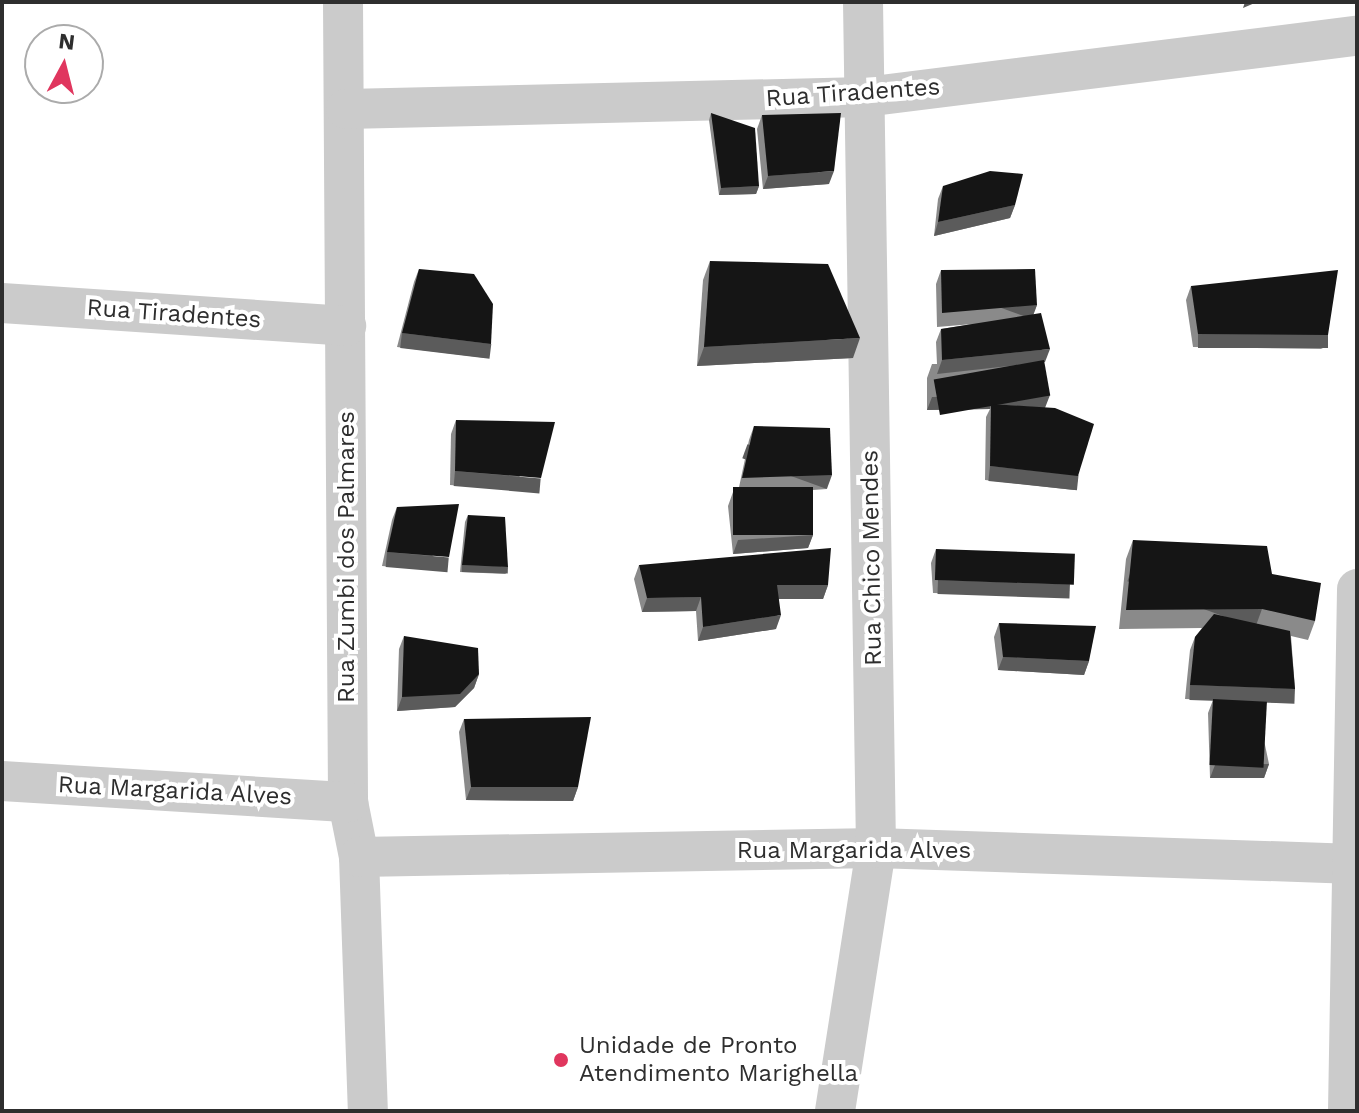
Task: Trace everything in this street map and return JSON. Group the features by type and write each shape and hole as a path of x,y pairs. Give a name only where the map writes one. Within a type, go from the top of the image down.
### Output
{"street":[{"name":"Rua Zumbi dos Palmares","path":"343,2 348,802 359,857 368,1111"},
{"name":"Rua Chico Mendes","path":"835,1111 876,848 863,2"},
{"name":"Rua Tiradentes","path":"346,109 865,97 1357,36"},
{"name":"Rua Tiradentes","path":"2,303 346,326"},
{"path":"1348,1111 1354,1032 1348,864 1357,589"},
{"name":"Rua Margarida Alves","path":"2,781 348,802"},
{"name":"Rua Margarida Alves","path":"359,857 876,848 1348,864"}],"building":[{"path":"711,113 755,128 759,186 721,188"},
{"path":"841,113 834,171 768,176 762,115"},
{"path":"990,171 1023,174 1015,205 938,222 943,186"},
{"path":"710,261 828,264 860,338 704,347"},
{"path":"419,269 474,274 493,304 491,344 402,333"},
{"path":"1035,269 1037,305 942,313 941,270"},
{"path":"1338,270 1328,335 1198,334 1191,286"},
{"path":"1041,313 1050,349 942,360 941,329"},
{"path":"1044,360 1050,395 940,415 934,379"},
{"path":"991,404 1055,408 1094,424 1078,476 990,466"},
{"path":"456,420 555,422 541,478 455,471"},
{"path":"754,426 830,428 832,475 742,478"},
{"path":"733,487 813,487 813,535 733,535"},
{"path":"459,504 449,557 387,552 397,507"},
{"path":"468,515 505,517 508,567 462,565"},
{"path":"1133,540 1267,546 1272,574 1321,583 1315,621 1262,609 1126,610"},
{"path":"831,548 828,585 777,585 781,615 703,627 701,597 647,598 639,565"},
{"path":"936,549 1075,554 1074,585 935,580"},
{"path":"1214,614 1290,631 1295,689 1190,685 1195,637"},
{"path":"999,623 1096,626 1089,661 1003,657"},
{"path":"404,636 478,648 479,674 460,694 402,697"},
{"path":"1213,699 1267,702 1263,768 1210,765"},
{"path":"591,717 578,787 471,787 464,719"}],"place":[{"name":"Unidade de Pronto Atendimento Marighella","path":"561,1060"}]}
